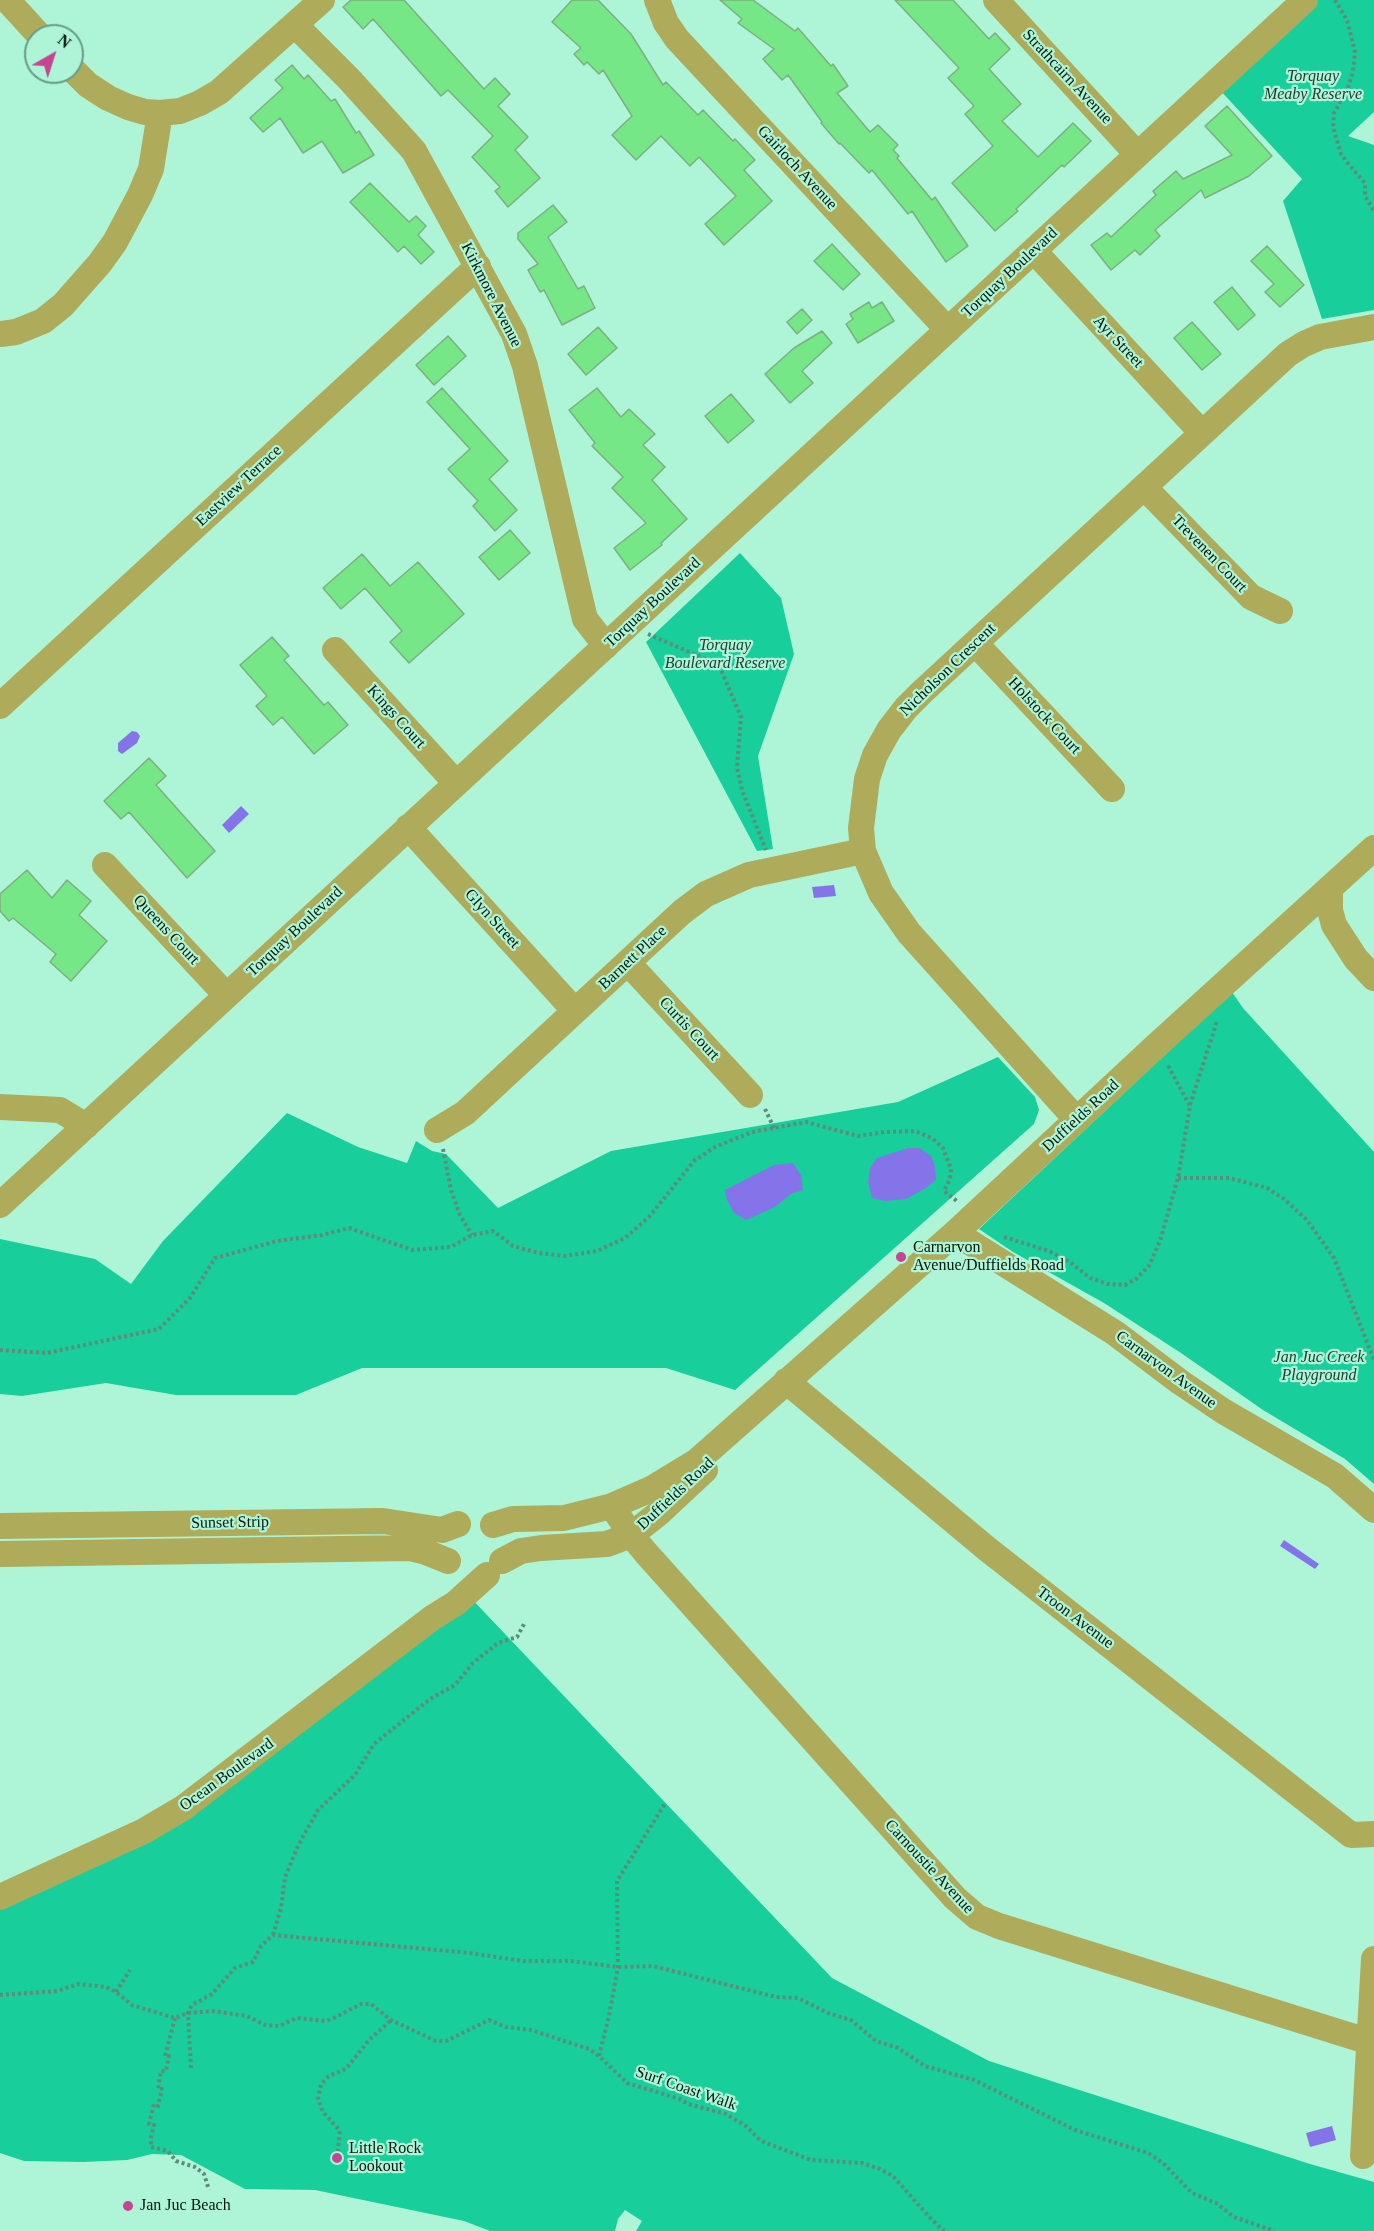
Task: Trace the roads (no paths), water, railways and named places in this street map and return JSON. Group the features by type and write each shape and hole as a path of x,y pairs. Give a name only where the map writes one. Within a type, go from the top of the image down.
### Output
{"street":[{"path":"7,0 29,24"},
{"path":"84,81 108,98 145,112 180,111 219,92 322,0"},
{"name":"Gairloch Avenue","path":"657,0 666,22 677,39 948,330"},
{"name":"Strathcairn Avenue","path":"996,0 1137,154"},
{"name":"Torquay Boulevard","path":"0,1204 1305,0"},
{"name":"Kirkmore Avenue","path":"295,25 349,79 414,151 514,334 525,366 585,620 606,646"},
{"path":"0,334 16,332 43,321 63,304 100,263 115,242 141,195 151,170 160,113"},
{"name":"Ayr Street","path":"1034,251 1202,433"},
{"name":"Eastview Terrace","path":"0,706 478,266"},
{"name":"Nicholson Crescent","path":"1077,1120 909,933 881,893 863,851 861,828 867,779 875,755 889,730 906,708 1274,366 1296,349 1320,337 1374,327"},
{"name":"Trevenen Court","path":"1144,487 1251,597 1280,612"},
{"name":"Holstock Court","path":"975,643 1112,789"},
{"name":"Kings Court","path":"335,650 456,783"},
{"name":"Glyn Street","path":"408,827 575,1011"},
{"name":"Duffields Road","path":"493,1525 513,1520 564,1518 612,1506 651,1489 697,1461 955,1233 1374,848"},
{"name":"Barnett Place","path":"437,1130 465,1113 682,912 706,894 738,879 863,851"},
{"name":"Queens Court","path":"105,865 226,996"},
{"path":"1330,888 1330,910 1334,925 1356,959 1374,978"},
{"name":"Curtis Court","path":"628,963 750,1095"},
{"path":"0,1107 60,1110 86,1126"},
{"name":"Carnarvon Avenue","path":"955,1233 1115,1333 1223,1411 1335,1476 1374,1510"},
{"name":"Duffields Road","path":"495,1568 521,1551 607,1544 631,1535 695,1480 786,1381"},
{"name":"Troon Avenue","path":"786,1381 986,1548 1351,1835 1374,1834"},
{"name":"Carnoustie Avenue","path":"612,1506 631,1535 955,1898 977,1917 999,1926 1370,2042"},
{"name":"Sunset Strip","path":"0,1526 383,1521 442,1530 477,1520 493,1525"},
{"path":"452,1565 446,1554 448,1538 458,1524"},
{"path":"493,1525 504,1545 495,1568"},
{"name":"Sunset Strip","path":"0,1554 410,1548 423,1551 452,1565 463,1575 471,1577 495,1568"},
{"name":"Ocean Boulevard","path":"432,1618 449,1593 452,1565"},
{"name":"Ocean Boulevard","path":"0,1898 144,1830 183,1808 432,1618 456,1603 495,1568"},
{"path":"1363,2156 1374,1959"}],"place":[{"name":"Carnarvon Avenue/Duffields Road","path":"901,1257"},
{"name":"Little Rock Lookout","path":"337,2158"},
{"name":"Jan Juc Beach","path":"128,2206"}],"park label":[{"name":"Torquay Meaby Reserve","path":"1313,86"},
{"name":"Torquay Boulevard Reserve","path":"725,655"},
{"name":"Jan Juc Creek Playground","path":"1319,1367"}]}
